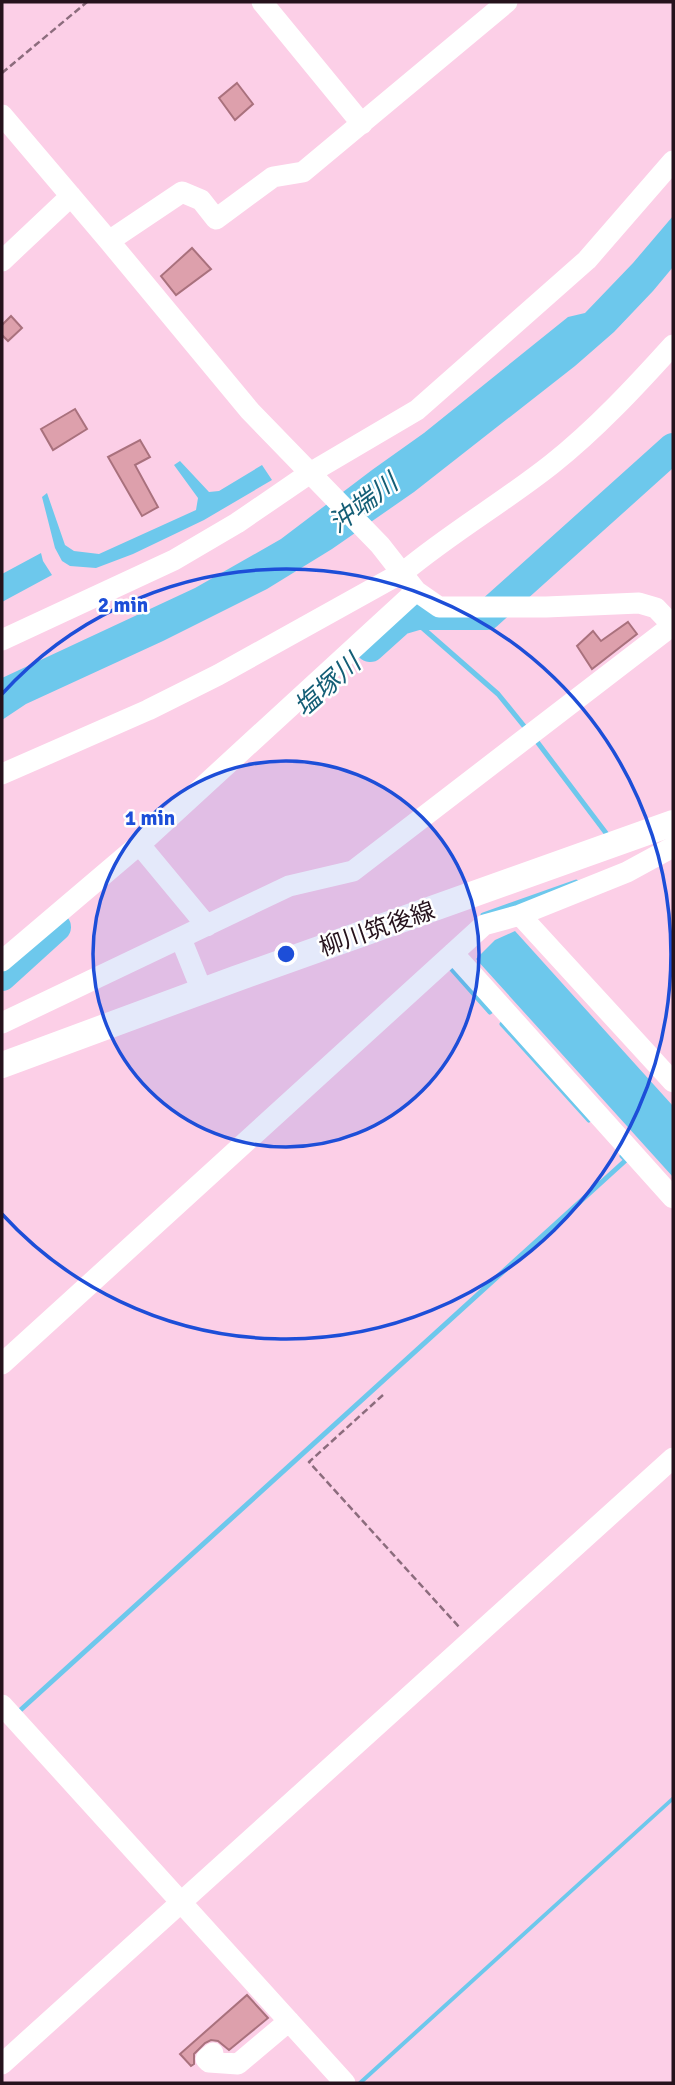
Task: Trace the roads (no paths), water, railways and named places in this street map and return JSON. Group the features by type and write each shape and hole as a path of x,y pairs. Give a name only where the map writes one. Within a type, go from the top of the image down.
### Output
{"main road":[{"name":"柳川筑後線","path":"2,1065 673,823"}],"street":[{"path":"262,2 362,124"},
{"path":"109,240 182,192 201,200 216,219 273,177 303,172 508,2"},
{"path":"2,115 250,411 380,545 416,592 439,607 546,607 639,603 656,608 673,625 353,871 289,886 2,1023"},
{"path":"2,640 174,560 317,480 417,410 587,260 673,160"},
{"path":"2,261 71,195"},
{"path":"2,774 149,710 207,681 401,573 552,465 623,400 673,345"},
{"path":"2,961 139,845 416,592"},
{"path":"139,845 207,926"},
{"path":"3,1361 484,925 520,915 627,872 673,847"},
{"path":"520,915 673,1083"},
{"path":"181,939 202,991"},
{"path":"453,953 673,1198"},
{"path":"2,2064 673,1458"},
{"path":"2,1704 345,2083"},
{"path":"213,2053 206,2059 209,2062 238,2064 289,2021"}],"water":[{"name":"沖端川","path":"673,216 673,267 653,291 614,332 575,366 414,492 332,549 267,589 163,641 26,704 2,720 2,678 195,588 281,539 424,433 568,317 585,313"},
{"path":"180,461 209,492 219,491 262,465 272,480 204,520 133,554 96,568 70,566 62,561 55,548 42,497 47,493 65,545 74,551 99,554 196,510 198,498 174,465"},
{"path":"41,553 52,575 2,602 2,574"},
{"path":"515,931 673,1106 673,1177 476,959 495,940"},
{"path":"673,1796 673,1801 363,2083 357,2083"}],"waterway":[{"name":"塩塚川","path":"370,647 400,620 417,615 487,615 673,448"},
{"path":"410,617 498,694 528,731"},
{"path":"535,739 609,837"},
{"path":"483,915 576,882"},
{"name":"塩塚川","path":"2,976 56,927"},
{"path":"449,966 490,1012"},
{"path":"502,1024 589,1120"},
{"path":"15,1715 626,1160 622,1156"}]}
